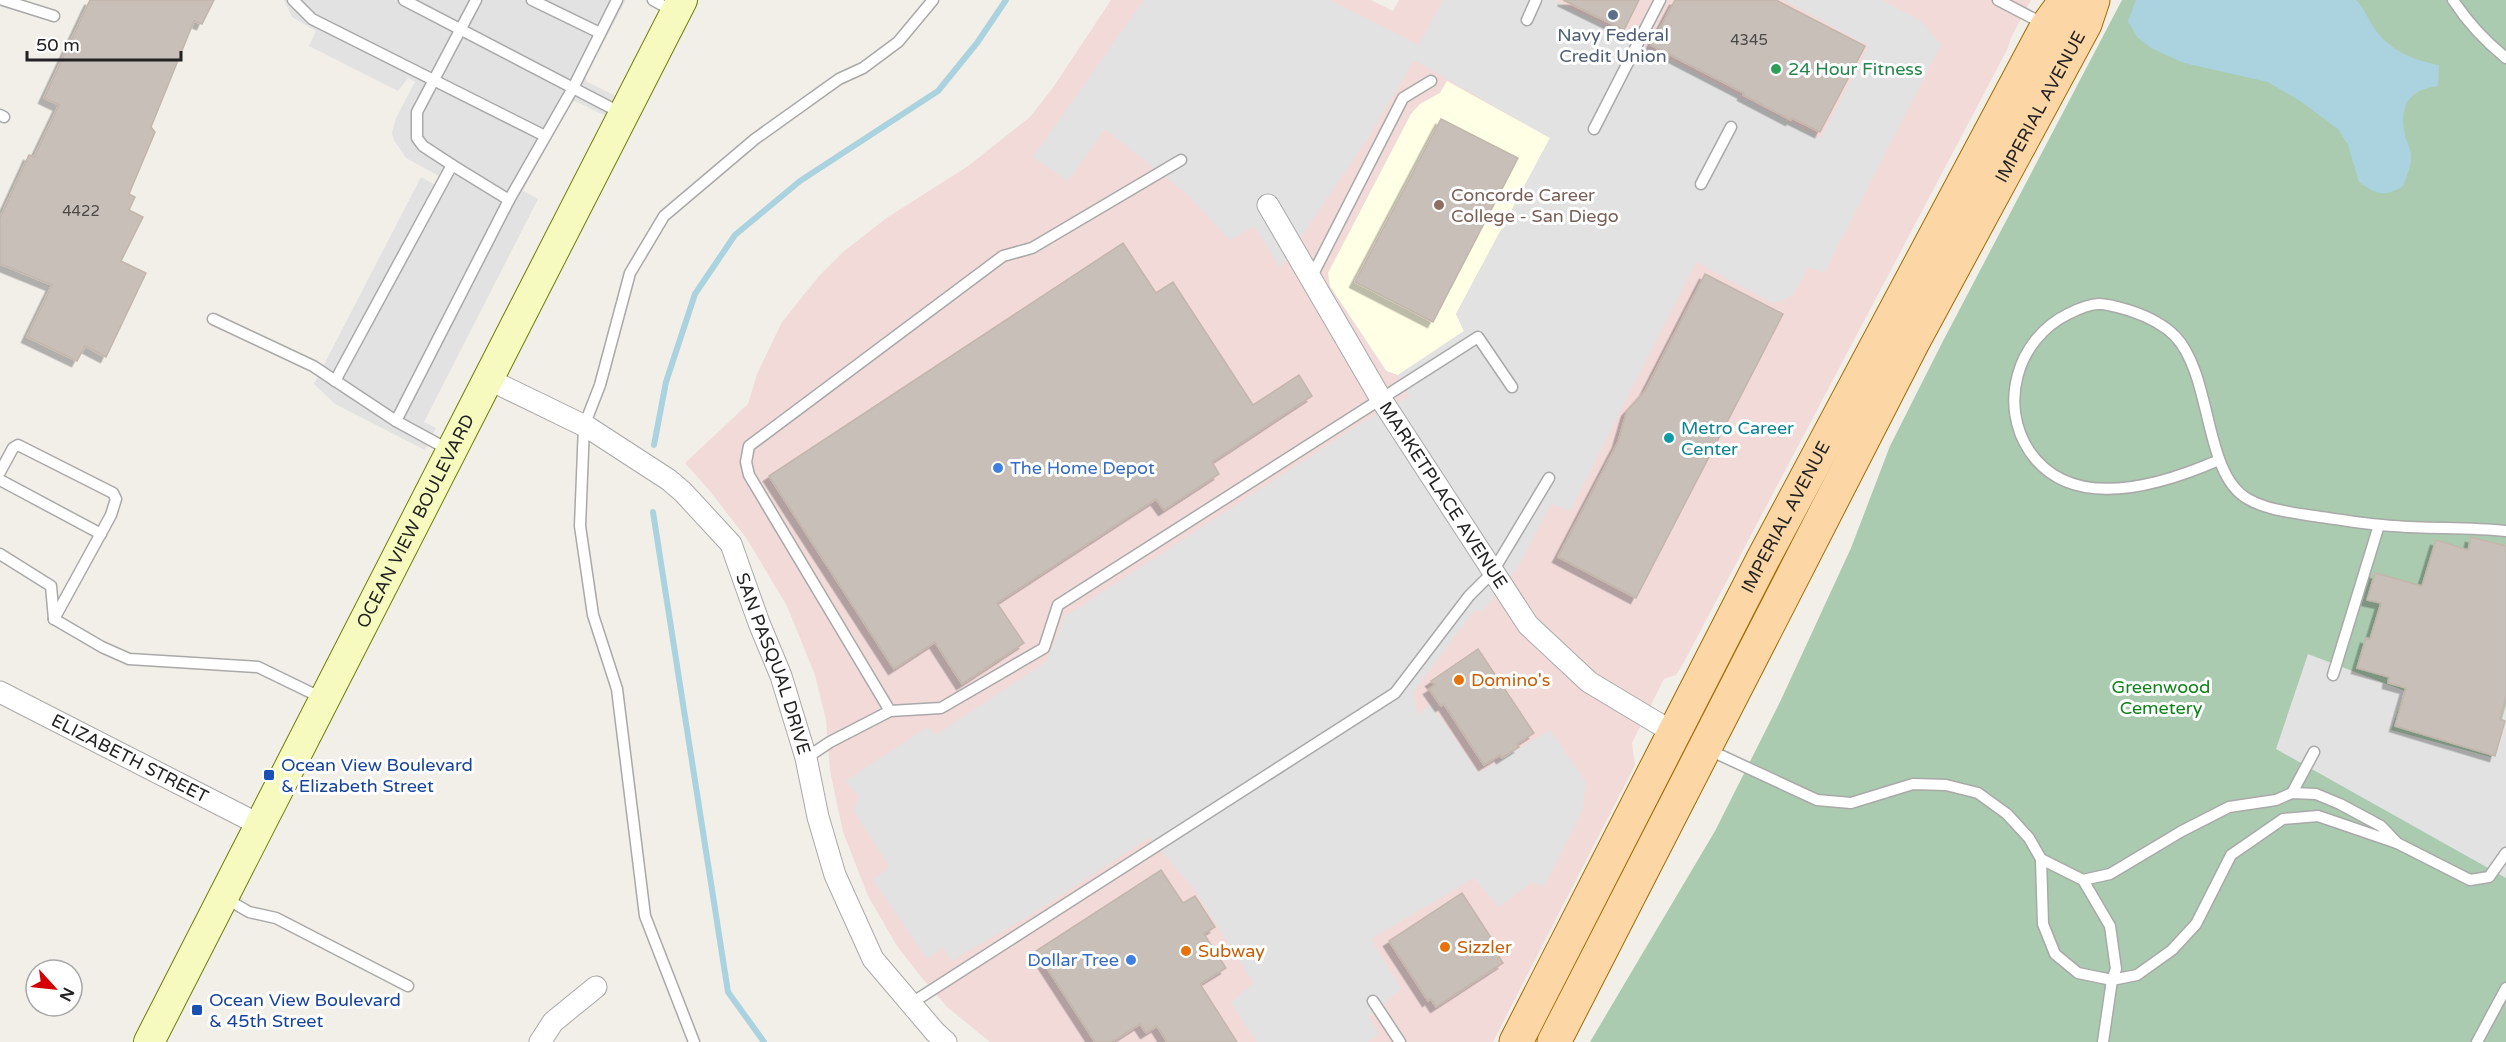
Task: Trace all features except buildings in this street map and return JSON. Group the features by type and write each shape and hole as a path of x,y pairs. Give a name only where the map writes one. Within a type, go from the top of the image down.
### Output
{"main road":[{"name":"IMPERIAL AVENUE","path":"1554,1042 1690,741 1763,559 2047,26 2066,0"},
{"name":"IMPERIAL AVENUE","path":"1516,1042 1690,741 1913,342 2085,24 2093,0"},
{"name":"OCEAN VIEW BOULEVARD","path":"149,1042 623,114 670,4"},
{"path":"2003,175 2006,143 2056,41 2055,33 2047,26"}],"street":[{"name":"MARKETPLACE AVENUE","path":"1268,205 1381,399 1528,626 1589,682 1690,741"},
{"name":"SAN PASQUAL DRIVE","path":"488,379 584,426 683,492 731,544 781,676 806,758 818,817 835,875 873,959 910,1004 946,1042"},
{"name":"ELIZABETH STREET","path":"0,692 260,825"},
{"path":"540,1042 553,1022 596,987"}],"lane":[{"path":"3,0 54,16"},
{"path":"293,0 312,19 545,136"},
{"path":"404,0 623,114"},
{"path":"477,0 417,112 417,138 423,146 509,200"},
{"path":"532,0 600,33"},
{"path":"396,421 509,200 573,88 617,0"},
{"path":"694,1042 645,916 617,689 593,615 579,526 584,426 600,385 630,273 664,216 755,139 839,79 863,68 898,42 933,0"},
{"path":"1527,20 1536,0"},
{"path":"1594,129 1660,0"},
{"path":"1998,0 2047,26"},
{"path":"2453,0 2487,43 2506,58"},
{"path":"1311,278 1403,98 1431,81"},
{"path":"1701,184 1731,127"},
{"path":"890,711 749,475 746,462 749,446 1002,256 1032,248 1181,160"},
{"path":"335,381 452,165"},
{"path":"2219,460 2154,481 2113,490 2091,489 2067,482 2047,470 2033,457 2022,440 2013,404 2020,366 2044,330 2058,319 2073,312 2098,303 2141,314 2175,336 2183,349 2197,374 2219,460 2232,483 2248,500 2286,512 2379,525 2506,531"},
{"path":"213,319 313,366 396,421 451,452"},
{"path":"806,758 830,742 890,711 941,708 1044,648 1058,605 1478,337 1512,387"},
{"path":"0,472 13,448 18,445 113,493 116,499 111,515 54,619"},
{"path":"910,1004 1395,693 1469,596 1492,573 1549,478"},
{"path":"0,480 101,534"},
{"path":"2333,675 2379,525"},
{"path":"0,554 51,586 54,619"},
{"path":"54,619 102,647 129,659 258,667 324,699"},
{"path":"1690,741 1817,800 1851,803 1913,784 1946,785 1978,794 2007,814 2029,838 2041,859 2043,924 2055,954 2078,973 2112,980 2137,975 2172,950 2196,924 2231,855 2283,819 2318,816 2397,843 2469,880 2490,877 2506,853"},
{"path":"2292,793 2314,752"},
{"path":"2083,880 2110,874 2182,831 2229,807 2276,800 2292,793 2316,794 2340,804 2381,826 2397,843"},
{"path":"2041,859 2083,880 2110,926 2116,969 2112,980 2103,1042"},
{"path":"223,897 249,912 276,918 408,986"},
{"path":"2477,1042 2506,988"},
{"path":"1373,1001 1400,1042"}],"shaded area":[{"path":"284,0 626,0 585,76 587,82 616,96 606,116 575,101 569,104 523,191 538,199 424,422 436,428 425,450 335,404 314,384 421,177 435,185 439,176 406,158 392,133 396,118 415,82 408,78 398,91 309,46 316,31 292,17"},
{"path":"1111,0 1371,0 1393,11 1399,0 2031,0 2007,50 1683,664 1676,675 1664,679 1632,743 1635,765 1493,1042 990,1042 947,1007 922,978 897,946 868,896 843,832 830,771 826,720 815,675 787,606 747,539 685,463 748,404 757,374 782,322 819,276 842,253 885,219 968,166 1030,117 1052,89","holes":["1448,82 1456,314 1398,375 1386,371 1330,286 1420,104 1440,93"]},
{"path":"1144,0 1330,0 1419,45 1443,0 1555,0 1821,138 1869,46 1784,0 1882,0 1920,20 1941,45 1824,273 1809,267 1794,293 1786,299 1773,303 1696,262 1570,511 1551,504 1519,566 1483,611 1474,611 1413,692 1418,715 1431,704 1479,773 1550,730 1586,782 1583,809 1544,887 1532,882 1499,907 1474,878 1371,939 1401,989 1369,1017 1379,1034 1368,1042 1257,1042 1231,1002 1254,983 1194,889 1150,837 1034,913 951,961 943,947 927,959 873,880 890,867 854,811 859,796 845,781 928,727 936,735 1046,662 1066,616 1374,415 1410,396 1398,375 1464,331 1456,314 1550,138 1414,60 1370,135 1280,268 1255,226 1230,240 1187,194 1105,129 1068,181 1033,157"},
{"name":"Concorde Career College - San Diego","path":"1447,81 1550,138 1456,314 1464,331 1398,375 1387,371 1330,286 1328,273 1411,114 1420,104 1440,93"},
{"path":"2308,654 2405,691 2391,730 2491,757 2506,705 2506,878 2276,749"}],"green space":[{"name":"Greenwood Cemetery","path":"2122,0 2506,0 2506,1042 1590,1042 1715,831 1780,702 1851,548 1890,446"}],"water":[{"path":"2136,0 2356,0 2377,32 2389,45 2413,58 2439,65 2438,86 2419,91 2408,101 2405,108 2403,125 2411,158 2403,186 2390,192 2380,193 2359,182 2348,145 2338,129 2300,101 2268,82 2184,63 2151,48 2137,37 2128,21"}],"waterway":[{"path":"654,445 666,382 695,294 735,235 800,181 938,91 977,43 1006,0"},
{"path":"653,512 728,992 764,1042"}],"place":[{"name":"Navy Federal Credit Union","path":"1613,15"},
{"name":"24 Hour Fitness","path":"1776,69"},
{"name":"Concorde Career College - San Diego","path":"1439,205"},
{"name":"Metro Career Center","path":"1669,438"},
{"name":"The Home Depot","path":"998,468"},
{"name":"Domino's","path":"1459,680"},
{"name":"Ocean View Boulevard & Elizabeth Street","path":"269,775"},
{"name":"Sizzler","path":"1445,947"},
{"name":"Subway","path":"1186,951"},
{"name":"Dollar Tree","path":"1131,960"},
{"name":"Ocean View Boulevard & 45th Street","path":"197,1010"}]}
